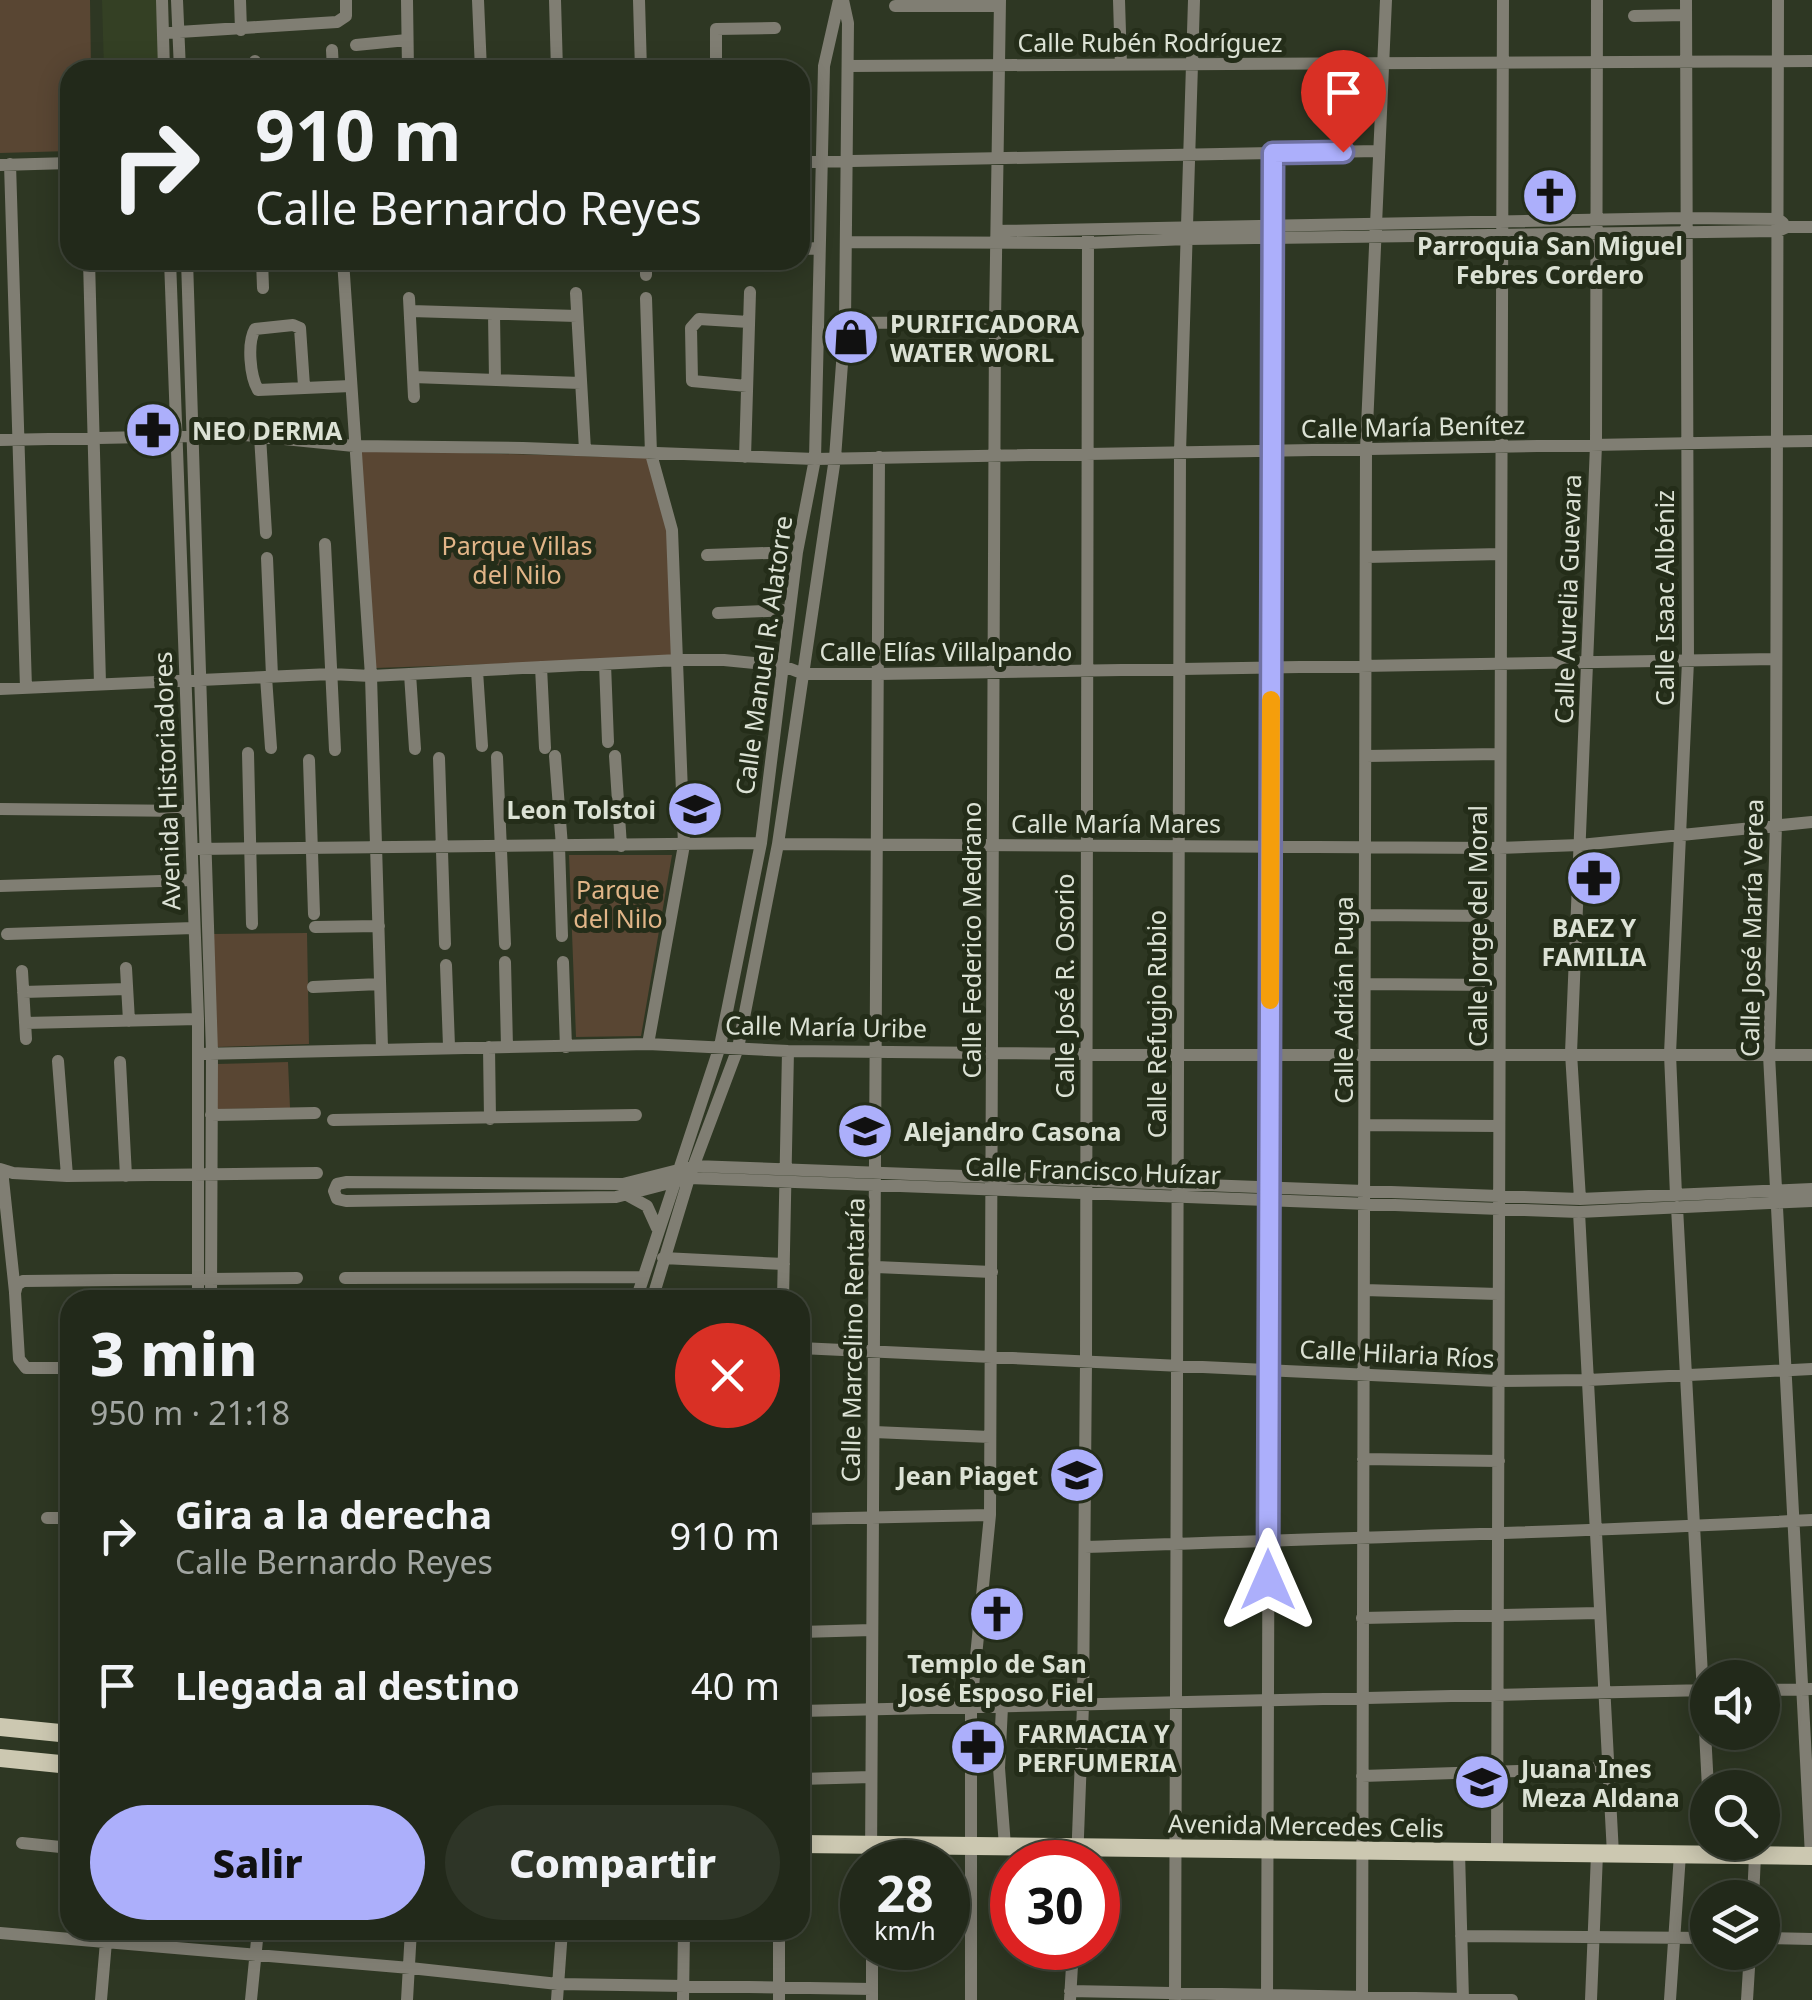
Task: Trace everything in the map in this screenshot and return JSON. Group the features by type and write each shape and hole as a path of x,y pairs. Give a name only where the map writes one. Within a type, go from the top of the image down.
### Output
{"main road":[{"path":"4,1732 60,1734"},
{"path":"0,1758 60,1764"},
{"name":"Avenida Mercedes Celis","path":"810,1846 840,1850"},
{"name":"Avenida Mercedes Celis","path":"972,1846 990,1846"},
{"name":"Avenida Mercedes Celis","path":"1120,1852 1690,1852"},
{"name":"Avenida Mercedes Celis","path":"1780,1856 1812,1856"}],"street":[{"path":"162,0 164,60"},
{"path":"178,0 179,60"},
{"path":"240,0 241,30"},
{"path":"163,33 241,30 343,19 346,0"},
{"path":"407,0 408,60"},
{"path":"478,0 481,60"},
{"path":"555,0 557,60"},
{"path":"640,0 641,60"},
{"name":"Calle Manuel R. Alatorre","path":"655,1290 691,1172 738,1048 778,844 804,674 835,458 845,323 848,23 841,0"},
{"name":"Calle Manuel R. Alatorre","path":"638,1290 720,1046 761,843 797,552 816,459 824,66 841,0"},
{"path":"1119,0 1121,64"},
{"name":"Calle Refugio Rubio","path":"1175,1997 1180,452 1194,0"},
{"name":"Calle Adrián Puga","path":"1362,1998 1366,449 1386,0"},
{"name":"Calle Jorge del Moral","path":"1497,1852 1503,0"},
{"name":"Calle Aurelia Guevara","path":"1592,2000 1593,1937 1605,1854 1608,1768 1570,1054 1596,445 1597,0"},
{"name":"Calle José María Verea","path":"1778,0 1781,226 1776,825 1769,1055 1793,1521 1808,1689 1812,1856"},
{"path":"895,6 1000,3"},
{"name":"Calle Federico Medrano","path":"971,2000 970,1707 990,1516 1000,3"},
{"path":"1634,16 1686,7"},
{"name":"Calle Isaac Albéniz","path":"1686,7 1688,661 1683,836 1670,1054 1704,1660"},
{"path":"716,60 716,29 774,28"},
{"path":"356,44 408,40"},
{"path":"332,50 332,60"},
{"name":"Calle Rubén Rodríguez","path":"848,66 1812,61"},
{"path":"810,162 1378,151"},
{"path":"1266,1998 1273,153"},
{"path":"26,688 5,165 60,163"},
{"path":"847,242 1685,225 1812,227"},
{"name":"Calle José R. Osorio","path":"1078,1840 1085,1547 1088,237"},
{"path":"810,249 819,248"},
{"path":"88,270 100,684"},
{"name":"Avenida Historiadores","path":"170,270 176,436 192,680 205,1054 208,1290"},
{"name":"Avenida Historiadores","path":"186,270 193,436 188,811 197,849 192,880 198,1019 211,1115 205,1175"},
{"path":"262,270 263,288"},
{"path":"344,270 370,676 382,1048"},
{"path":"646,270 646,275"},
{"path":"744,457 750,292"},
{"path":"576,293 585,450"},
{"path":"646,298 651,454 671,522 684,845 648,1044"},
{"path":"414,398 410,304 494,314 578,316"},
{"path":"494,314 495,380"},
{"path":"747,386 692,380 691,328 699,319 749,322"},
{"path":"845,323 995,322"},
{"path":"304,386 300,328 294,325 256,329 250,339 256,388 351,386"},
{"path":"413,378 582,383"},
{"path":"260,436 266,534"},
{"name":"Calle María Benítez","path":"0,440 260,436 354,446 816,459 1812,441"},
{"name":"Calle Marcelino Rentaría","path":"871,1840 879,458"},
{"path":"325,544 335,750"},
{"path":"707,555 797,552"},
{"path":"1366,557 1500,554"},
{"path":"267,558 271,748"},
{"path":"718,613 790,610"},
{"name":"Calle Elías Villalpando","path":"0,689 678,660 782,666 804,674 995,674 1776,659"},
{"path":"606,664 608,742"},
{"path":"541,667 560,846 562,936"},
{"path":"477,670 482,746"},
{"path":"410,674 414,749"},
{"path":"248,753 252,924"},
{"path":"1366,756 1500,754"},
{"path":"614,756 621,846"},
{"path":"496,757 505,944"},
{"path":"439,758 445,944"},
{"path":"309,760 314,921 379,926"},
{"path":"0,810 188,811"},
{"name":"Calle María Mares","path":"778,844 1500,848 1580,845 1812,822"},
{"path":"197,849 761,843"},
{"path":"0,886 192,880"},
{"path":"1365,914 1499,916"},
{"path":"7,934 194,928"},
{"path":"505,962 507,1047"},
{"path":"563,962 566,1047"},
{"path":"446,966 449,1046"},
{"path":"126,968 128,1020"},
{"path":"22,972 26,1039"},
{"path":"313,987 380,984"},
{"path":"1365,984 1499,985"},
{"path":"24,992 127,989"},
{"path":"26,1023 198,1019"},
{"name":"Calle María Uribe","path":"205,1054 648,1044 788,1051 1812,1055"},
{"path":"489,1048 490,1119"},
{"path":"784,1290 788,1051"},
{"path":"58,1061 66,1176"},
{"path":"120,1062 126,1176"},
{"path":"211,1115 315,1113"},
{"path":"333,1120 636,1115"},
{"path":"1364,1124 1498,1126"},
{"path":"60,1368 26,1368 18,1358 19,1287 1,1170 66,1176 317,1173"},
{"name":"Calle Francisco Huízar","path":"675,1175 691,1172 1580,1206 1776,1196 1812,1189"},
{"path":"675,1175 610,1198 346,1200 337,1199 334,1191 337,1184 347,1182 623,1184 675,1175"},
{"path":"491,1199 492,1184"},
{"path":"627,1194 648,1206 657,1228"},
{"name":"Calle Francisco Huízar","path":"1776,1196 1812,1200"},
{"path":"663,1258 784,1264"},
{"path":"876,1267 992,1272"},
{"path":"345,1278 641,1277"},
{"path":"19,1287 297,1278"},
{"name":"Avenida Historiadores","path":"201,1290 205,1279"},
{"path":"1364,1290 1498,1294"},
{"path":"0,1315 16,1315"},
{"name":"Calle Hilaria Ríos","path":"810,1348 1498,1380 1588,1380 1812,1369"},
{"path":"874,1432 990,1436"},
{"path":"1363,1458 1499,1461"},
{"path":"810,1520 990,1516"},
{"path":"46,1518 60,1518"},
{"path":"1085,1547 1363,1536 1498,1536 1812,1520"},
{"path":"1362,1618 1600,1612"},
{"path":"810,1632 872,1630"},
{"path":"1780,1690 1808,1689"},
{"path":"810,1710 1690,1690"},
{"path":"1002,1707 999,1768 1005,1840"},
{"path":"1362,1776 1608,1768"},
{"path":"810,1779 871,1777"},
{"path":"22,1843 60,1847"},
{"path":"1459,1852 1463,1999"},
{"path":"1670,2000 1680,1854"},
{"path":"0,1934 60,1935"},
{"path":"1461,1936 1690,1938"},
{"path":"1780,1938 1812,1939"},
{"path":"101,2000 107,1940"},
{"path":"137,1940 256,1956 683,1994 872,1995"},
{"path":"251,2000 257,1940"},
{"path":"406,2000 411,1940"},
{"path":"556,2000 561,1940"},
{"path":"683,1994 684,1940"},
{"path":"779,1940 779,1994"},
{"path":"1072,1970 1070,1996 1512,2000"},
{"path":"1747,2000 1749,1970"}],"shaded area":[{"path":"102,0 159,0 161,60 104,60"}],"green space":[{"path":"0,0 90,0 91,60 60,60 60,151 0,153"},
{"name":"Parque Villas del Nilo","path":"359,450 648,458 669,519 675,658 375,668"},
{"name":"Parque del Nilo","path":"569,855 672,855 641,1036 576,1037"},
{"path":"307,933 309,1044 216,1047 213,934"},
{"path":"288,1062 290,1108 216,1109 217,1064"}],"slow traffic":[{"path":"1270,1000 1271,700"}],"place":[{"name":"Parroquia San Miguel Febres Cordero","path":"1550,196"},
{"name":"PURIFICADORA WATER WORL","path":"851,337"},
{"name":"NEO DERMA","path":"153,430"},
{"name":"Leon Tolstoi","path":"695,809"},
{"name":"BAEZ Y FAMILIA","path":"1594,878"},
{"name":"Alejandro Casona","path":"865,1131"},
{"name":"Jean Piaget","path":"1077,1475"},
{"name":"Templo de San José Esposo Fiel","path":"997,1614"},
{"name":"FARMACIA Y PERFUMERIA","path":"978,1747"},
{"name":"Juana Ines Meza Aldana","path":"1482,1782"}],"route":[{"path":"1268,1580 1273,153 1343,152"}]}
